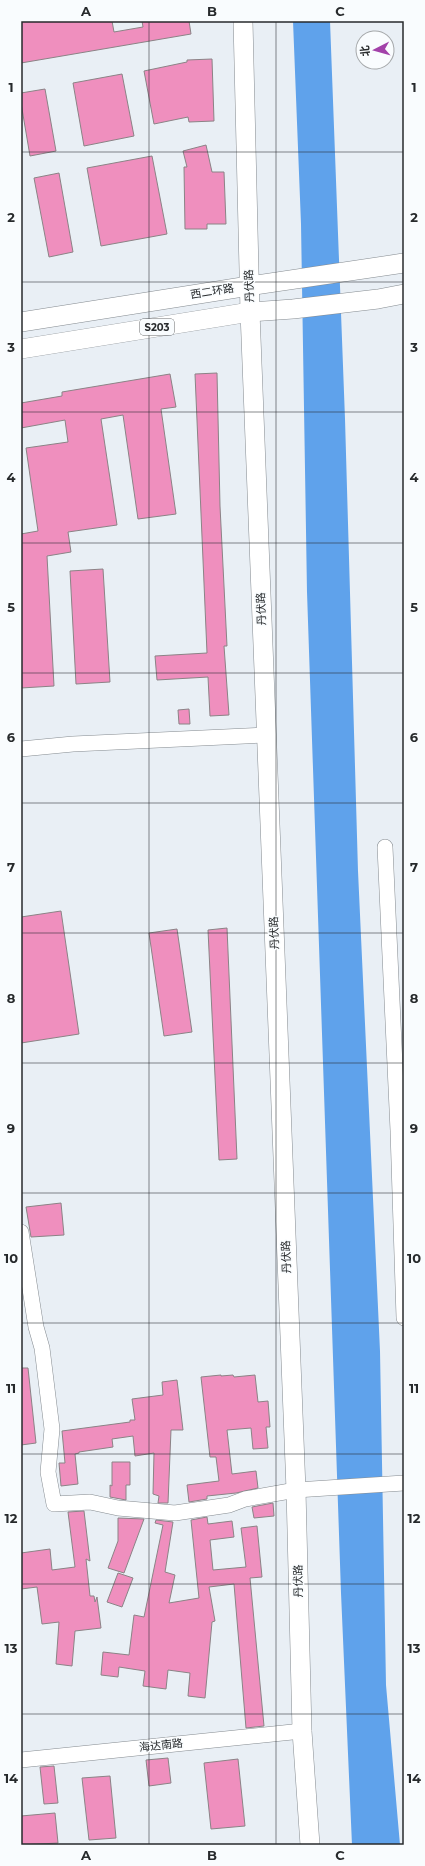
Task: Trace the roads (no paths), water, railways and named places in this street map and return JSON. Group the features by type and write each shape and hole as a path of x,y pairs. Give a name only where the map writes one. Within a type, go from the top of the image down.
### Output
{"main road":[{"name":"丹伏路","path":"243,21 249,286 296,1490 302,1731 310,1845"},
{"name":"西二环路","path":"21,322 292,279 372,269 404,263"},
{"name":"S203","path":"21,349 250,312 293,309 378,299 404,294"}],"street":[{"path":"21,749 73,744 266,735"},
{"path":"386,847 404,1318"},
{"path":"21,1232 36,1327 42,1348 52,1429 48,1472 54,1504 90,1502 118,1508 175,1513 228,1505 245,1499 296,1490 402,1483"},
{"name":"海达南路","path":"21,1760 302,1731"}],"water":[{"path":"293,21 330,21 345,419 358,871 380,1351 386,1685 400,1845 352,1845 341,1593 307,592 301,224"}]}
